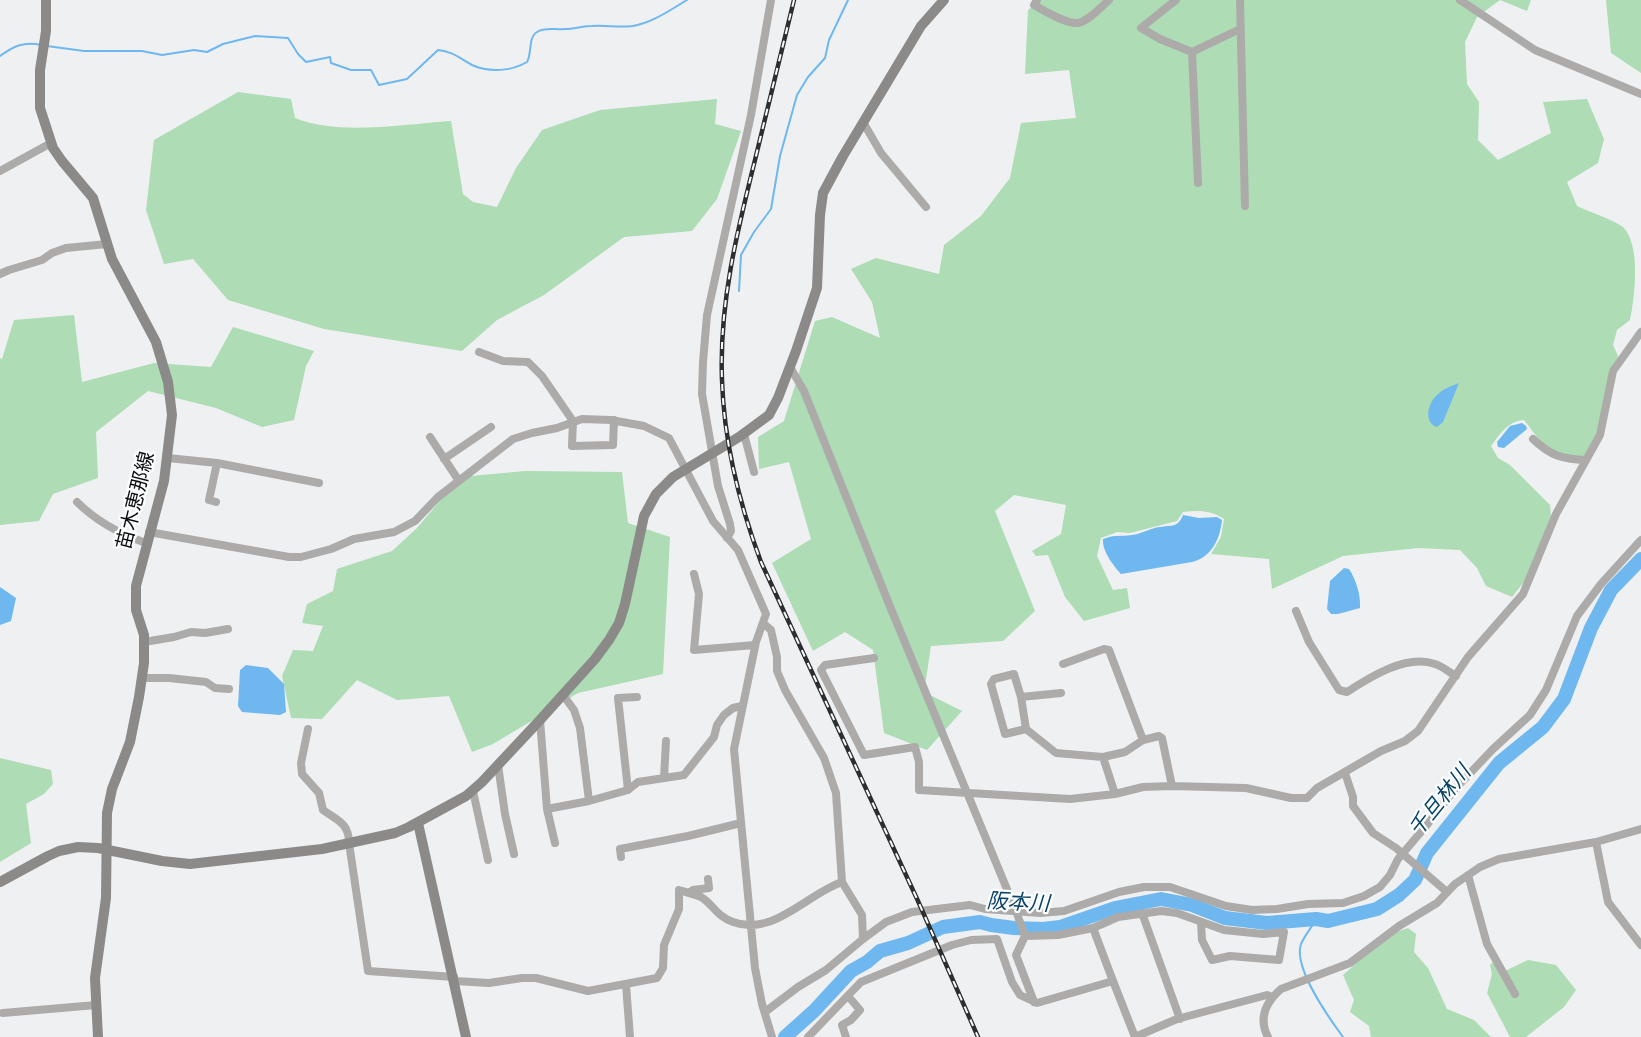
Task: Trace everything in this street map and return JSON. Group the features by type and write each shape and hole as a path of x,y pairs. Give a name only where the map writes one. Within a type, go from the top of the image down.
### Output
{"street":[{"name":"苗木恵那線","path":"46,0 44,46 38,96 40,108 51,143 62,161 93,198 107,244 118,270 151,331 164,366 172,415 164,481 139,570 135,598 144,642 142,678 130,742 110,796 107,813 106,897 95,978 98,1037"},
{"path":"727,538 731,531 730,524 718,486 706,424 702,394 703,362 707,315 751,115 771,0"},
{"path":"0,882 59,851 78,847 162,861 200,864 322,849 395,833 418,823 473,791 563,695 601,651 619,623 627,597 642,525 648,507 664,485 769,415 807,321 818,282 823,193 921,26 944,0"},
{"path":"1037,0 1034,4 1055,17 1078,23 1088,18 1109,0"},
{"path":"1176,0 1141,28 1170,44 1192,52 1240,29"},
{"path":"1240,0 1245,206"},
{"path":"1460,0 1535,50 1641,94"},
{"path":"1192,52 1198,183"},
{"path":"863,122 881,153 926,207"},
{"path":"0,171 51,143"},
{"path":"0,274 42,260 66,248 107,244"},
{"path":"874,658 825,665 821,670 864,755 915,747 919,762 919,790 1050,799 1115,794 1143,788 1172,786 1246,788 1291,798 1307,798 1317,788 1381,751 1405,741 1418,730 1468,657 1523,594 1556,514 1600,435 1613,372 1641,332"},
{"path":"479,352 503,361 528,362 542,376 573,421 572,446 613,445 614,420"},
{"path":"790,367 804,391 1016,911 1025,936 1016,955 1034,1002"},
{"path":"77,502 91,516 128,537 301,557 331,549 354,539 394,532 415,521 438,496 513,439 582,419 614,420 644,426 669,438 713,521 738,550 766,614 755,645 734,749 757,983 771,1033 762,1037"},
{"path":"444,459 491,427"},
{"path":"741,435 754,472"},
{"path":"430,436 459,481"},
{"path":"1533,439 1546,452 1586,460"},
{"path":"168,458 217,464 319,483"},
{"path":"216,502 209,500 217,464"},
{"path":"765,1012 798,987 826,970 886,922 927,909 970,905 985,909 1040,913 1064,911 1119,892 1144,887 1170,887 1226,906 1252,910 1343,903 1364,896 1380,886 1405,857 1455,789 1530,715 1546,690 1577,616 1601,584 1641,540"},
{"path":"694,574 699,594 694,650 755,645"},
{"path":"1296,611 1309,642 1339,690 1347,692 1381,671 1420,662 1435,664 1456,676"},
{"path":"764,624 771,630 777,657 777,671 785,690 824,758 836,793 842,882 862,915 863,939"},
{"path":"144,642 191,632 205,633 228,629"},
{"path":"1064,664 1104,649 1109,650 1143,740"},
{"path":"1026,729 1005,734 991,684 994,679 1014,674 1021,697 1026,729 1056,753 1103,757 1125,752 1143,740 1159,736 1162,738 1172,786"},
{"path":"142,678 206,682 215,688 229,689"},
{"path":"1021,697 1061,693"},
{"path":"563,695 574,710 580,728 589,801"},
{"path":"628,790 618,698 637,697"},
{"path":"547,809 589,801 628,790 638,782 684,775 714,737 717,725 724,715 742,706"},
{"path":"540,720 547,809 555,843"},
{"path":"308,729 301,763 302,774 319,793 322,810 344,825 349,834 368,971 489,983 536,978 588,991 626,984 657,978 663,968 664,945 679,909 679,890 704,899 723,917 741,925 752,926 782,917 807,899 842,882"},
{"path":"664,778 666,741"},
{"path":"1103,757 1115,794"},
{"path":"498,765 514,854"},
{"path":"1345,773 1353,797 1353,806 1373,834 1396,848 1447,892"},
{"path":"473,791 488,860"},
{"path":"418,823 466,1037"},
{"path":"621,857 620,849 741,823"},
{"path":"1269,1037 1263,1019 1266,1007 1281,989 1350,963 1399,926 1437,903 1447,892 1480,867 1499,859 1596,842 1641,829"},
{"path":"1596,842 1608,902 1641,945"},
{"path":"1468,875 1487,944 1515,994"},
{"path":"689,893 693,890 709,888 708,879"},
{"path":"1025,936 1058,935 1093,928 1118,916 1161,911 1169,912 1224,930 1263,934 1284,932 1281,956 1279,960 1230,956 1212,960 1202,940 1201,923"},
{"path":"1142,913 1180,1019"},
{"path":"1093,928 1135,1037 1180,1019 1267,995 1273,997"},
{"path":"808,1037 861,982 952,945 989,938 997,939 1012,982 1020,995 1034,1002 1113,981"},
{"path":"626,984 630,1037"},
{"path":"846,1037 842,1025 851,1020 860,1010 848,996"},
{"path":"3,1013 96,1005"}],"green space":[{"path":"1042,0 1500,0 1477,17 1465,42 1467,84 1479,102 1478,140 1498,160 1551,133 1543,102 1587,99 1604,139 1598,163 1567,182 1577,206 1618,224 1629,235 1635,271 1632,310 1630,320 1617,330 1613,345 1618,356 1604,399 1598,434 1585,458 1547,450 1524,420 1509,426 1491,446 1498,458 1510,465 1550,505 1551,516 1528,577 1512,597 1486,586 1477,568 1460,550 1418,548 1343,556 1272,589 1269,559 1211,554 1221,537 1224,519 1209,512 1194,511 1183,512 1177,521 1130,533 1117,532 1101,538 1097,556 1113,590 1127,588 1130,608 1084,621 1065,597 1048,555 1036,556 1032,551 1061,534 1066,505 1014,495 995,511 1035,611 1003,641 931,646 924,692 962,711 927,750 884,733 873,650 845,632 813,651 772,563 811,539 789,462 759,469 758,437 784,421 815,321 832,317 880,338 872,302 851,269 876,258 939,274 944,245 981,216 1010,178 1021,123 1076,118 1069,70 1025,74 1028,10"},
{"path":"1500,0 1531,0 1527,11"},
{"path":"1606,0 1641,0 1641,73 1611,53"},
{"path":"238,92 291,99 295,118 331,126 351,128 451,121 463,194 473,202 497,207 516,168 542,130 600,110 717,99 715,124 741,131 717,199 692,231 624,237 544,295 497,320 462,351 324,329 228,300 193,259 164,264 146,210 154,140"},
{"path":"74,315 82,382 154,363 211,367 233,327 314,351 306,366 294,420 262,427 216,408 148,391 96,432 98,478 53,494 39,521 0,525 0,358 2,359 14,320"},
{"path":"525,471 622,472 628,523 670,537 663,674 578,693 493,744 472,752 449,696 397,700 357,680 322,719 291,718 282,676 293,650 313,651 323,626 302,623 307,604 333,591 337,569 392,551 417,528 460,477"},
{"path":"0,758 51,770 53,784 44,794 26,804 31,843 0,862"},
{"path":"1408,928 1416,934 1414,952 1428,968 1447,1009 1474,1020 1491,1037 1371,1037 1369,1026 1350,1012 1354,1000 1343,975 1381,942"},
{"path":"1528,960 1556,965 1576,990 1564,1007 1526,1037 1510,1037 1487,993 1492,974 1490,965 1494,961 1498,968 1507,970"}],"water":[{"path":"1459,383 1443,422 1437,427 1433,425 1428,412 1434,398 1444,389"},
{"path":"1522,423 1527,429 1504,448 1498,447 1497,442 1510,426"},
{"path":"1183,515 1199,518 1217,517 1222,520 1214,546 1199,560 1121,574 1106,553 1103,539 1128,536 1174,525"},
{"path":"1344,568 1349,569 1356,583 1360,608 1331,614 1327,609 1330,581"},
{"path":"0,587 16,598 11,621 0,625"},
{"path":"246,665 268,668 284,684 286,712 280,715 242,712 238,706 240,670"}],"waterway":[{"path":"47,46 84,51 142,51 162,55 194,50 207,52 223,44 255,36 288,38 306,62 330,57 331,63 351,70 371,70 379,85 407,79 438,50 452,54 479,68 500,70 514,67 527,62 532,38 540,30 589,26 633,26 654,19 687,0"},
{"path":"739,291 741,255 771,209 780,156 797,95 808,77 825,58 829,40 848,0"},
{"path":"0,56 19,45 41,45"},
{"name":"阪本川","path":"785,1037 814,1011 851,971 880,951 908,943 943,927 980,922 1014,928 1060,927 1115,908 1161,899 1192,905 1225,918 1267,923 1316,919 1328,921 1377,909 1399,895 1415,880 1427,853 1499,763 1543,727 1564,699 1591,628 1611,590 1641,559"},
{"name":"千旦林川","path":"1316,919 1301,944 1302,966 1329,1018 1343,1037"}],"railway":[{"path":"794,0 742,214 726,296 722,380 729,450 746,518 761,562 918,901 978,1037"}]}
